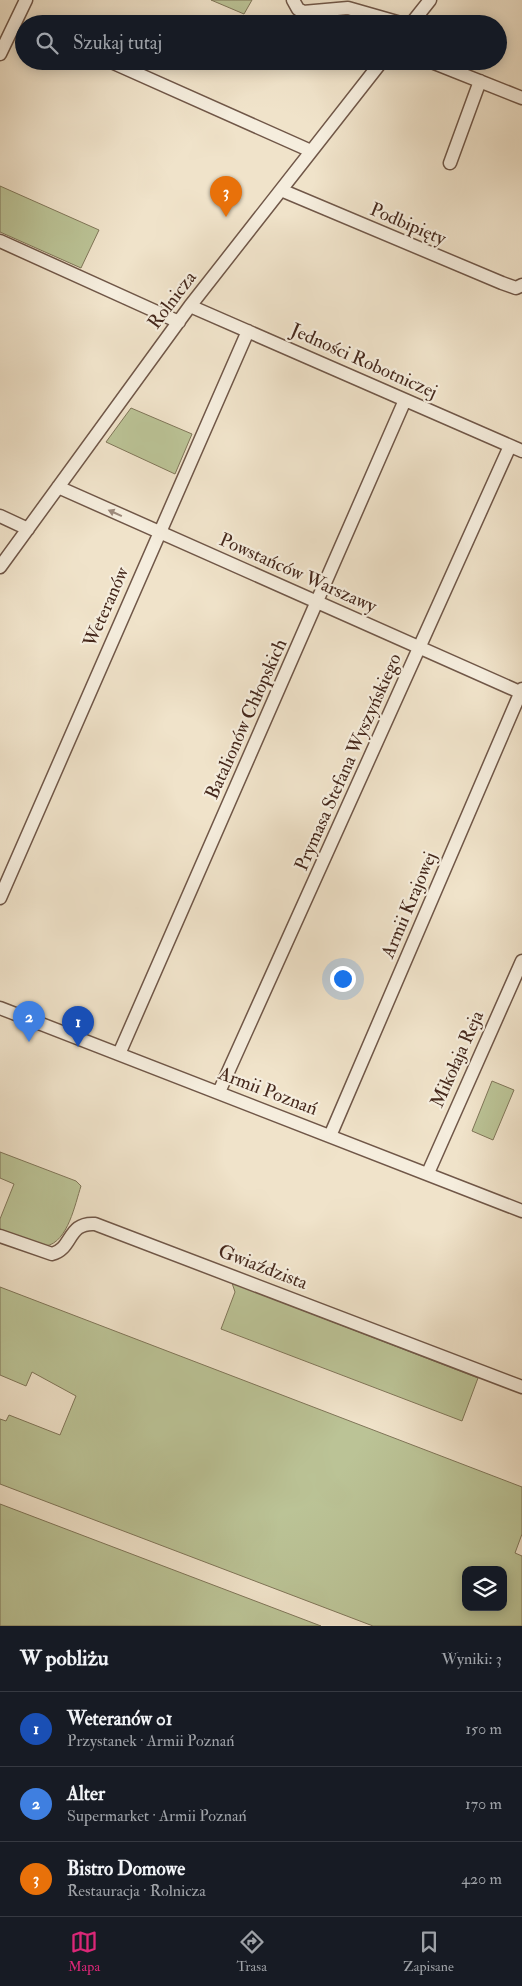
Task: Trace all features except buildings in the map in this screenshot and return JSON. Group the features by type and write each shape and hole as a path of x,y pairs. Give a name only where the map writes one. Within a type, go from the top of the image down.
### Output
{"street":[{"path":"22,15 26,0"},
{"path":"293,0 298,9 303,12 348,8 372,15"},
{"path":"418,15 430,0"},
{"path":"0,54 15,30"},
{"path":"129,70 311,151"},
{"name":"Rolnicza","path":"0,567 190,306 375,70"},
{"path":"452,70 522,98"},
{"path":"450,163 480,81"},
{"name":"Podbipięty","path":"281,190 502,284 516,288 522,285"},
{"path":"0,241 179,322"},
{"name":"Jedności Robotniczej","path":"190,306 522,451"},
{"name":"Weteranów","path":"0,898 248,331"},
{"name":"Batalionów Chłopskich","path":"119,1054 405,400"},
{"name":"Prymasa Stefana Wyszyńskiego","path":"219,1092 510,446"},
{"name":"Powstańców Warszawy","path":"58,487 521,692"},
{"path":"0,516 28,529"},
{"name":"Armii Krajowej","path":"330,1136 521,692"},
{"name":"Mikołaja Reja","path":"428,1173 522,961"},
{"name":"Armii Poznań","path":"0,1008 522,1210"},
{"name":"Gwiaździsta","path":"0,1236 52,1254 60,1252 77,1228 85,1224 95,1224 522,1386"}],"green space":[{"path":"211,0 252,0 244,14"},
{"path":"0,186 99,230 81,268 0,232"},
{"path":"131,408 192,434 175,474 106,442"},
{"path":"492,1081 514,1090 493,1140 472,1131"},
{"path":"0,1152 76,1181 81,1186 70,1221 54,1243 46,1246 0,1229 0,1219 14,1184 0,1178"},
{"path":"232,1283 478,1378 462,1421 221,1329 235,1292"},
{"path":"0,1287 522,1487 522,1534 515,1553 522,1556 522,1626 373,1626 0,1484 0,1419 6,1421 9,1415 60,1435 76,1396 32,1372 26,1386 0,1375"},
{"path":"0,1504 321,1626 0,1626"}],"place":[{"name":"Bistro Domowe","path":"226,217"},
{"name":"Alter","path":"29,1042"},
{"name":"Weteranów 01","path":"78,1047"}]}
